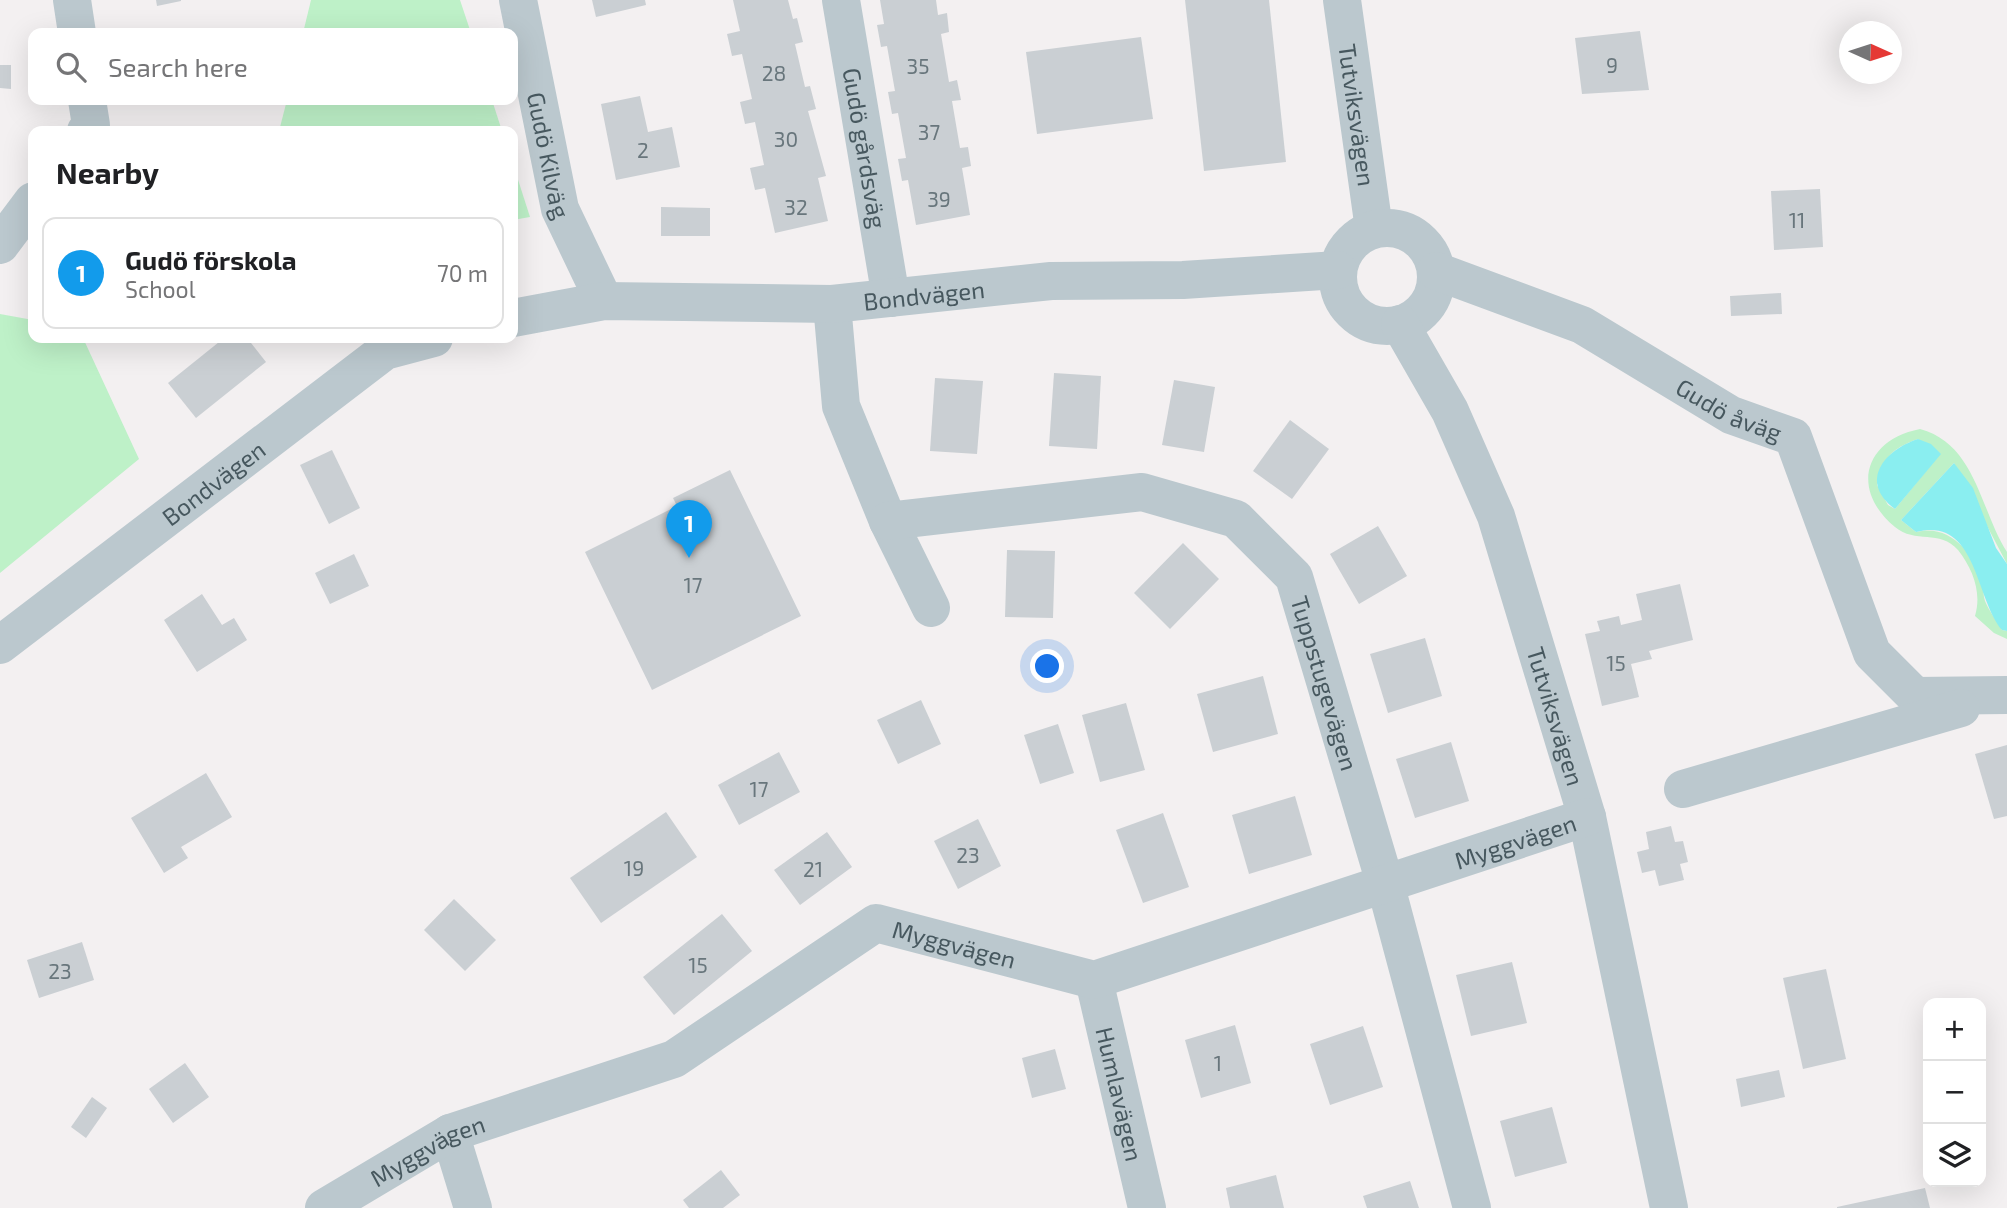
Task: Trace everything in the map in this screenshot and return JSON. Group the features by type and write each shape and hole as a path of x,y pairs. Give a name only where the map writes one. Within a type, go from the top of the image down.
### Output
{"street":[{"path":"72,0 76,28"},
{"name":"Gudö Kilväg","path":"518,0 560,209 604,301"},
{"name":"Gudö gårdsväg","path":"841,0 891,298"},
{"name":"Tutviksvägen","path":"1342,0 1374,229"},
{"path":"88,105 90,126"},
{"path":"0,245 28,208"},
{"path":"1394,228 1412,233 1427,246 1436,271 1436,283 1430,301 1418,316 1400,324 1381,326 1362,320 1348,307 1339,290 1338,270 1344,252 1357,237 1374,229 1394,228"},
{"name":"Bondvägen","path":"518,317 604,301 832,304 1051,281 1182,280 1338,270"},
{"name":"Gudö åväg","path":"1436,271 1582,325 1731,415 1793,437 1872,653 1915,696 2007,695"},
{"path":"832,304 841,407 888,521 931,608"},
{"name":"Tutviksvägen","path":"1400,324 1450,411 1496,516 1587,817 1669,1208"},
{"name":"Bondvägen","path":"0,645 385,351 416,343"},
{"name":"Tuppstugevägen","path":"888,521 1142,492 1236,519 1294,576 1385,883 1472,1208"},
{"path":"1683,789 2007,695"},
{"name":"Myggvägen","path":"324,1208 450,1133 674,1059 876,923 1094,979 1587,817"},
{"name":"Humlavägen","path":"1094,979 1147,1208"},
{"path":"450,1133 473,1208"}],"green space":[{"path":"311,0 460,0 469,28 304,28"},
{"path":"286,105 494,105 500,126 280,126"},
{"path":"518,180 530,217 518,219"},
{"path":"0,314 28,319 28,343 85,343 139,459 0,573"},
{"path":"1920,429 1939,437 1965,463 1974,480 2007,552 2007,564 1954,463 1901,520 1916,532 1939,532 1959,543 1979,572 1984,599 2002,630 2007,631 2007,639 1994,633 1975,616 1975,582 1958,550 1943,540 1903,532 1881,513 1872,498 1868,483 1870,468 1876,455 1886,444 1901,435","holes":["1918,439 1940,454 1895,509 1888,505 1877,485 1882,468 1895,451"]}],"water":[{"path":"1918,439 1931,444 1941,454 1895,509 1884,499 1878,488 1880,468 1895,451"},
{"path":"1954,463 1973,488 1996,548 2007,564 2007,631 2002,630 1993,616 1972,563 1963,548 1951,536 1936,530 1916,532 1901,520"}],"building":[{"path":"156,0 181,0 181,1 157,6"},
{"path":"592,0 645,0 646,5 596,17"},
{"path":"733,0 788,0 793,19 797,18 803,42 795,44 805,87 810,86 816,109 808,111 826,176 818,178 828,221 775,233 765,188 755,190 750,168 764,165 755,122 745,124 740,102 752,99 742,54 732,56 727,34 740,31"},
{"path":"880,0 936,0 938,15 947,13 949,32 941,34 949,82 957,80 961,100 952,101 960,148 968,147 971,166 962,168 970,215 916,225 908,180 902,181 898,159 906,158 898,113 892,114 888,92 895,91 887,46 881,47 877,25 884,24"},
{"path":"1185,0 1269,0 1286,162 1204,171"},
{"path":"1640,31 1649,90 1582,94 1575,38"},
{"path":"1141,37 1153,119 1037,134 1026,52"},
{"path":"0,65 11,65 11,89 0,88"},
{"path":"640,96 648,132 672,127 680,167 616,180 601,104"},
{"path":"1820,189 1823,247 1774,250 1771,191"},
{"path":"661,207 710,208 710,236 661,236"},
{"path":"1781,293 1782,314 1731,316 1730,296"},
{"path":"218,343 251,343 266,362 196,418 168,383"},
{"path":"1054,373 1101,376 1097,449 1049,446"},
{"path":"935,378 983,381 977,454 930,451"},
{"path":"1174,380 1215,387 1204,452 1162,445"},
{"path":"1290,420 1329,449 1292,499 1253,471"},
{"path":"332,450 360,508 329,524 300,465"},
{"path":"730,470 801,616 652,690 585,552 677,506 673,498"},
{"path":"1378,526 1407,576 1359,604 1330,554"},
{"path":"1183,543 1219,579 1170,629 1134,593"},
{"path":"1007,550 1055,551 1053,618 1005,617"},
{"path":"354,554 369,586 330,604 315,573"},
{"path":"1680,584 1693,640 1649,651 1652,659 1631,664 1639,697 1602,706 1585,634 1600,631 1597,621 1619,616 1621,625 1642,620 1636,594"},
{"path":"202,594 222,625 234,618 247,640 197,672 164,620"},
{"path":"1425,638 1442,696 1388,713 1370,654"},
{"path":"1263,676 1278,734 1213,752 1197,694"},
{"path":"921,700 941,744 898,764 877,720"},
{"path":"1126,703 1145,770 1100,782 1082,715"},
{"path":"1058,724 1074,773 1040,784 1024,735"},
{"path":"1451,742 1469,801 1415,818 1396,759"},
{"path":"2007,745 2007,816 1994,819 1975,754"},
{"path":"779,752 800,792 739,825 718,785"},
{"path":"206,773 232,817 181,847 188,858 164,873 131,818"},
{"path":"1295,796 1312,855 1249,874 1232,815"},
{"path":"666,812 697,857 601,923 570,878"},
{"path":"1163,813 1189,887 1143,903 1116,830"},
{"path":"978,819 1001,866 958,889 934,841"},
{"path":"1671,826 1675,842 1683,841 1688,862 1680,864 1684,880 1659,886 1655,870 1642,873 1637,852 1649,849 1646,832"},
{"path":"827,832 852,867 800,905 774,870"},
{"path":"454,899 496,940 465,971 424,930"},
{"path":"722,914 752,951 674,1015 643,977"},
{"path":"82,942 94,980 39,998 27,960"},
{"path":"1512,962 1527,1023 1471,1036 1456,975"},
{"path":"1826,969 1846,1059 1803,1069 1783,978"},
{"path":"1235,1025 1251,1083 1201,1098 1185,1040"},
{"path":"1363,1026 1383,1087 1330,1105 1310,1044"},
{"path":"1055,1049 1066,1089 1032,1098 1022,1058"},
{"path":"185,1063 209,1097 173,1123 149,1089"},
{"path":"1779,1070 1785,1097 1741,1107 1736,1079"},
{"path":"92,1097 107,1108 86,1138 71,1127"},
{"path":"1552,1107 1567,1163 1515,1177 1500,1121"},
{"path":"721,1170 740,1195 723,1208 689,1208 683,1200"},
{"path":"1276,1175 1284,1208 1230,1208 1226,1188"},
{"path":"1410,1181 1419,1208 1367,1208 1363,1196"},
{"path":"1925,1188 1930,1208 1837,1208 1837,1207"}],"place":[{"name":"Gudö förskola","path":"689,558"}]}
